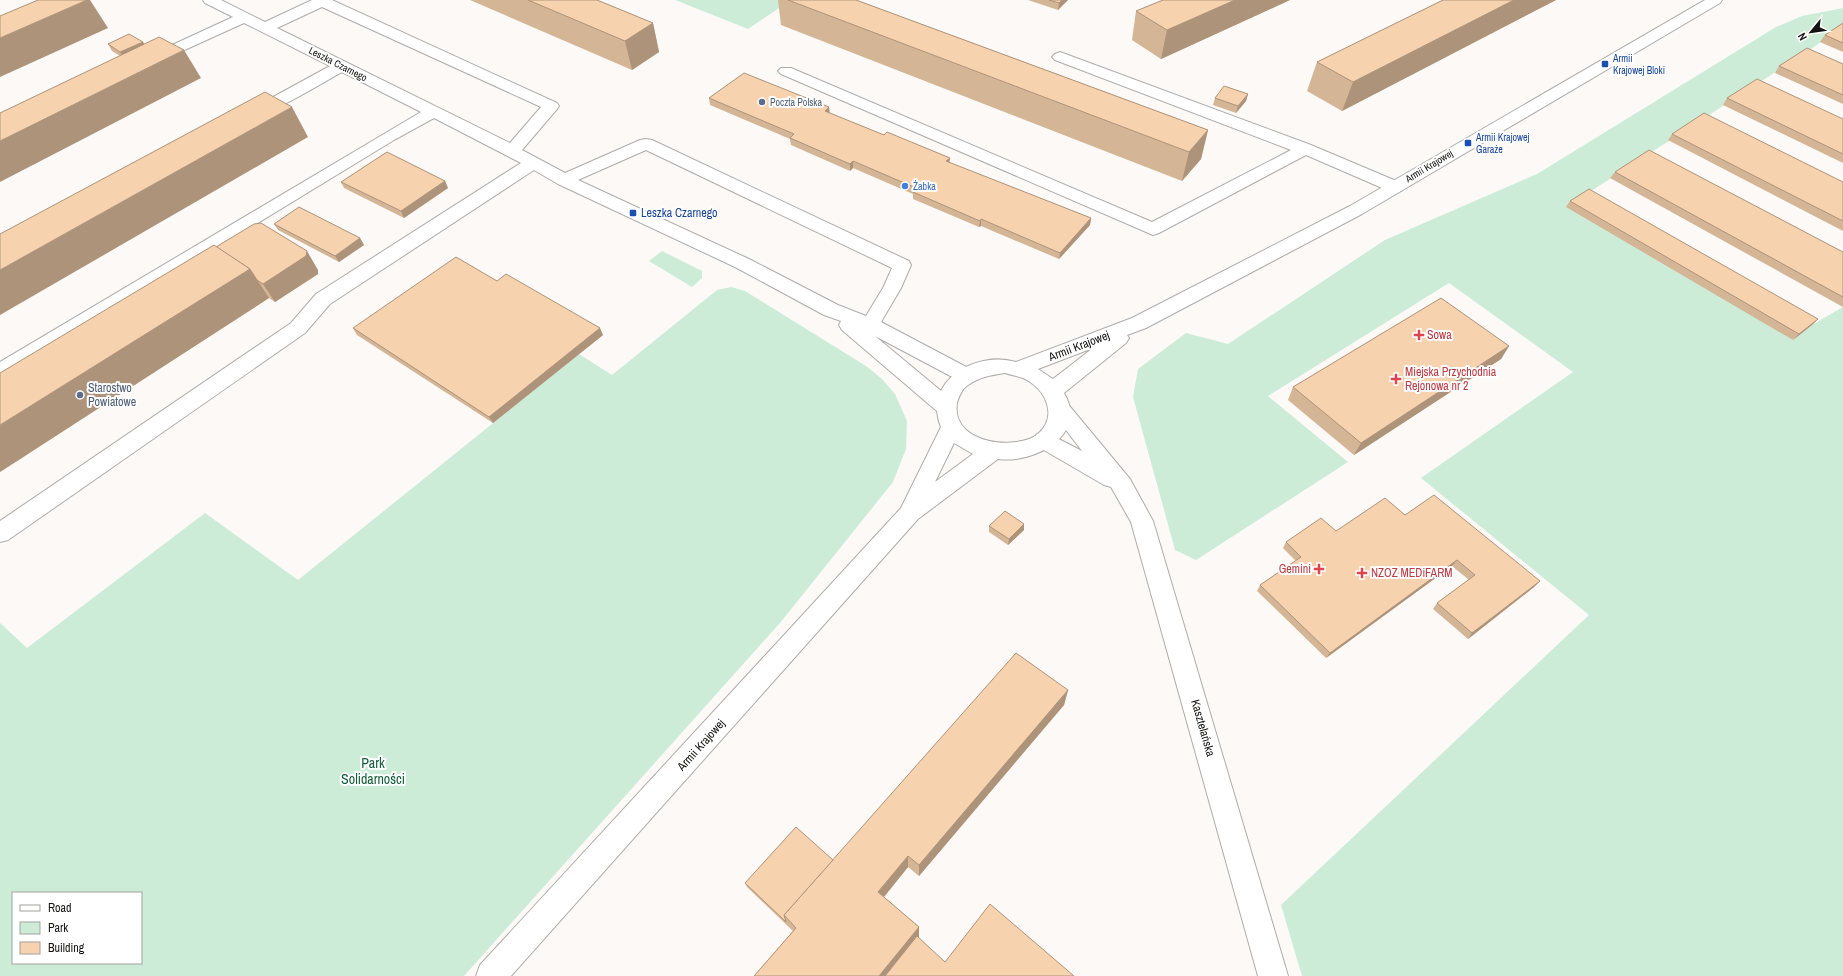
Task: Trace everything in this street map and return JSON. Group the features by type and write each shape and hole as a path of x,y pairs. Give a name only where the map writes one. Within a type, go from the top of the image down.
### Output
{"street":[{"name":"Leszka Czarnego","path":"210,0 533,162 564,180 742,263 832,310 870,325 965,375"},
{"path":"266,28 322,0 551,106 512,152"},
{"name":"Armii Krajowej","path":"1020,368 1139,323 1356,210 1714,0"},
{"path":"138,66 245,18"},
{"path":"1060,57 1305,149 1395,187"},
{"path":"239,118 270,105 342,66"},
{"path":"786,71 1153,229 1305,149"},
{"path":"0,371 388,137 433,112"},
{"path":"564,180 646,144 902,265 892,288 870,325"},
{"path":"0,533 298,328 323,299 533,162"},
{"name":"Leszka Czarnego","path":"832,310 946,406"},
{"name":"Armii Krajowej","path":"1057,399 1139,323"},
{"path":"991,366 1020,368 1044,381 1057,399 1059,420 1054,431 1045,440 1021,451 1007,453 993,451 968,443 951,427 946,416 948,394 954,384 965,375 991,366"},
{"name":"Kasztelańska","path":"1057,399 1122,485 1142,521 1273,976"},
{"name":"Armii Krajowej","path":"910,513 951,427"},
{"path":"1045,440 1122,485"},
{"name":"Armii Krajowej","path":"491,976 910,513 993,451"}],"green space":[{"path":"675,0 791,0 748,29"},
{"path":"1843,8 1843,27 1585,195 1793,340 1812,325 1843,307 1843,976 1302,976 1281,905 1589,615 1421,478 1573,372 1449,283 1268,396 1348,462 1196,560 1175,550 1133,397 1138,369 1186,333 1228,344 1385,240 1537,174 1776,27 1802,16"},
{"path":"662,251 702,271 702,278 692,287 649,261"},
{"name":"Park Solidarności","path":"731,287 745,291 866,366 882,379 895,394 907,421 906,449 893,482 780,623 464,976 0,976 0,623 27,648 205,513 298,580 579,354 612,375 717,290"}],"building":[{"path":"38,0 87,0 0,38 0,16"},
{"path":"528,0 597,0 653,23 625,41"},
{"path":"788,0 856,0 1208,130 1189,152"},
{"path":"1049,0 1062,0 1059,3"},
{"path":"1163,0 1235,0 1167,30 1136,11"},
{"path":"1443,0 1514,0 1353,82 1317,62"},
{"path":"1843,23 1843,43 1825,35"},
{"path":"129,34 143,42 120,52 108,44"},
{"path":"159,37 184,50 0,141 0,113"},
{"path":"1807,48 1843,64 1843,95 1779,66"},
{"path":"744,73 829,107 825,111 884,135 887,132 950,158 946,161 1091,218 1060,253 981,219 980,221 913,192 916,188 853,161 850,164 790,138 794,134 709,98"},
{"path":"1757,79 1843,119 1843,154 1727,98"},
{"path":"1224,86 1248,94 1238,106 1215,98"},
{"path":"265,92 292,107 0,270 0,234"},
{"path":"1704,113 1843,182 1843,221 1672,134"},
{"path":"1649,150 1843,252 1843,297 1615,172"},
{"path":"387,152 445,181 401,211 341,182"},
{"path":"1589,189 1818,319 1799,334 1570,201"},
{"path":"299,207 360,238 335,256 274,224"},
{"path":"261,223 307,251 306,256 263,284 257,280 250,269 216,247 254,224"},
{"path":"214,245 250,269 0,425 0,373"},
{"path":"456,257 497,281 506,274 600,328 489,417 353,328"},
{"name":"Miejska Przychodnia Rejonowa nr 2","path":"1441,298 1509,346 1361,443 1293,387"},
{"name":"NZOZ MEDiFARM","path":"1434,495 1540,581 1472,633 1437,603 1475,575 1457,560 1330,653 1260,585 1301,557 1286,542 1321,518 1336,531 1385,498 1405,515"},
{"path":"1005,511 1024,524 1009,539 989,526"},
{"path":"1016,653 1068,690 919,865 908,856 878,892 919,927 879,976 754,976 796,928 784,915"},
{"path":"796,827 833,860 784,915 786,922 745,883"},
{"path":"990,904 1074,976 885,976 917,936 945,962"}],"place":[{"name":"Armii Krajowej Bloki","path":"1605,64"},
{"name":"Poczta Polska","path":"762,102"},
{"name":"Armii Krajowej Garaże","path":"1468,143"},
{"name":"Żabka","path":"905,186"},
{"name":"Leszka Czarnego","path":"633,213"},
{"name":"Sowa","path":"1419,335"},
{"name":"Miejska Przychodnia Rejonowa nr 2","path":"1396,379"},
{"name":"Starostwo Powiatowe","path":"80,395"},
{"name":"Gemini","path":"1319,569"},
{"name":"NZOZ MEDiFARM","path":"1362,573"}]}
